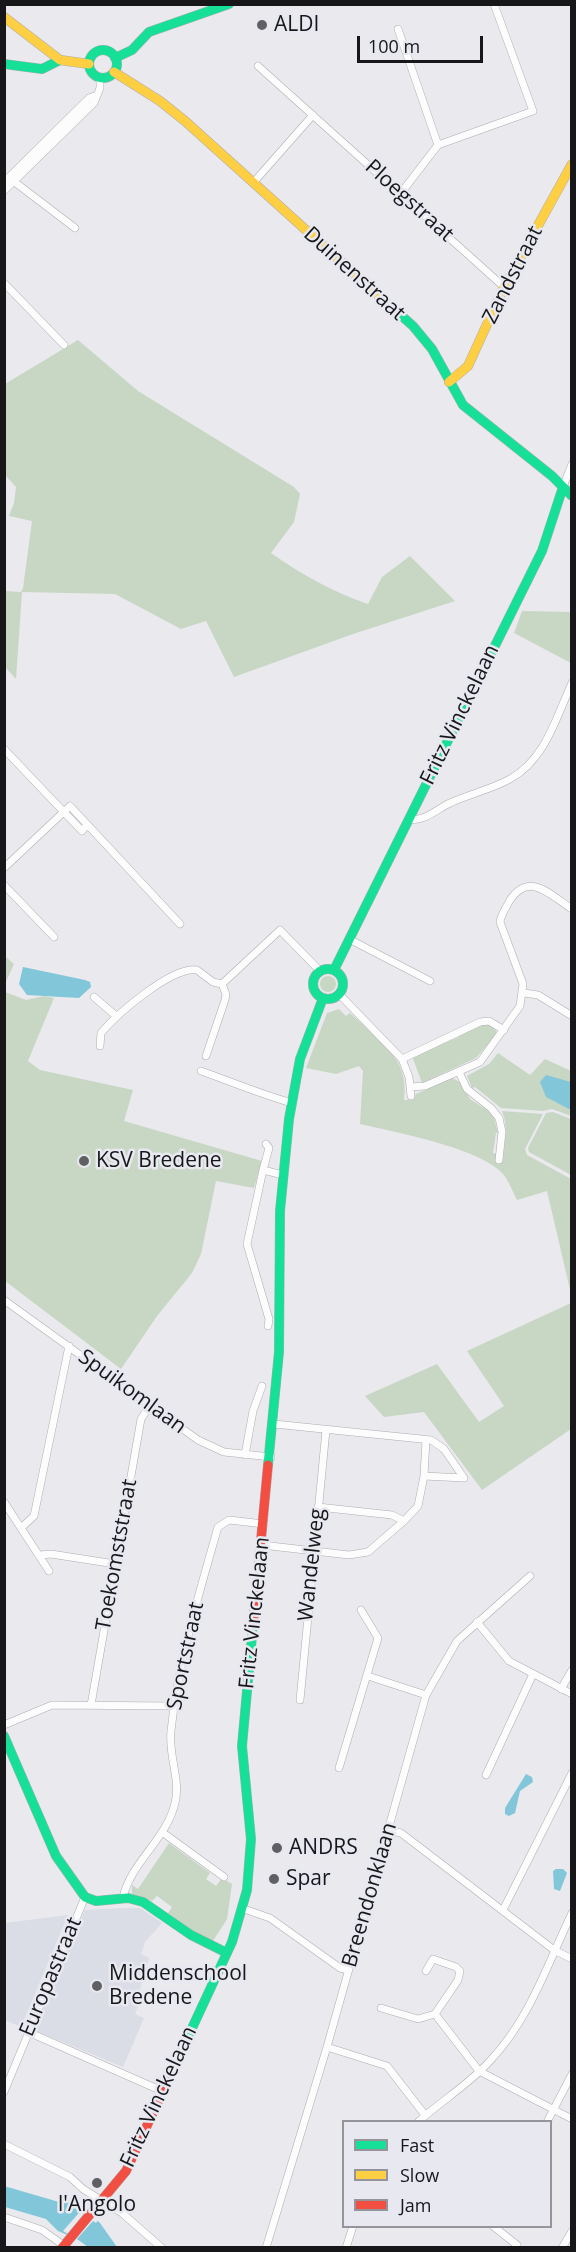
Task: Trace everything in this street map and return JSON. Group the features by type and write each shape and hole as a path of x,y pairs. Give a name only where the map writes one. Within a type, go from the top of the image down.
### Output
{"street":[{"path":"115,58 132,50 149,32 229,4"},
{"path":"401,193 438,145 533,111 495,4"},
{"path":"4,18 60,60 89,64"},
{"path":"398,28 438,145"},
{"path":"100,51 109,52 115,58 114,72 100,78 92,73 89,64 92,55 100,51"},
{"path":"4,64 42,69 60,60"},
{"name":"Ploegstraat","path":"258,66 504,287"},
{"name":"Duinenstraat","path":"114,72 170,108 412,326 432,349 449,382 468,410 572,496"},
{"path":"4,191 9,180 94,104 100,78"},
{"path":"253,183 313,115"},
{"name":"Zandstraat","path":"449,382 468,366 504,287 572,164"},
{"path":"9,180 75,228"},
{"path":"4,283 64,345"},
{"path":"563,487 572,464"},
{"name":"Fritz Vinckelaan","path":"334,970 542,551 563,487"},
{"path":"409,819 423,818 452,802 506,781 528,765 550,734 572,683"},
{"path":"4,749 64,811"},
{"path":"4,868 70,806 180,924"},
{"path":"4,885 54,937"},
{"path":"410,1087 425,1086 459,1072 484,1058 520,1006 524,993 522,981 500,925 502,913 517,891 530,886 539,888 572,909"},
{"path":"222,984 280,930 320,971"},
{"path":"349,939 430,981"},
{"path":"100,1046 100,1033 116,1016 167,980 190,968 197,970 213,982 222,984"},
{"path":"334,970 344,981 339,994 332,999 323,998 313,986 314,978 320,971 334,970"},
{"path":"206,1056 225,1000 226,994 222,984"},
{"path":"524,993 538,995 572,1016"},
{"path":"339,994 402,1059 411,1096"},
{"path":"94,996 116,1016"},
{"name":"Fritz Vinckelaan","path":"64,2246 70,2235 126,2171 227,1953 244,1909 250,1839 242,1746 274,1424 281,1319 278,1250 283,1175 300,1059 323,998"},
{"path":"402,1059 480,1022 489,1021 504,1030"},
{"path":"201,1071 226,1080 235,1086 292,1103"},
{"path":"459,1072 468,1090 491,1107 499,1118 502,1129 499,1160"},
{"path":"266,1144 269,1148 246,1244 268,1322 281,1319"},
{"path":"263,1170 283,1175"},
{"name":"Spuikomlaan","path":"4,1300 149,1407 198,1440 224,1452 271,1457"},
{"path":"22,1527 34,1516 69,1346"},
{"path":"245,1455 262,1386"},
{"name":"Toekomststraat","path":"91,1704 141,1419 149,1407"},
{"path":"274,1424 434,1441 444,1449 464,1478 424,1476"},
{"name":"Wandelweg","path":"300,1700 326,1430"},
{"path":"262,1545 313,1551 364,1553 404,1521 418,1506 424,1476 426,1440"},
{"path":"4,1502 50,1571"},
{"path":"318,1506 392,1515 404,1521"},
{"name":"Sportstraat","path":"123,1899 128,1885 162,1832 176,1802 170,1747 173,1706 218,1527 227,1520 264,1524"},
{"path":"40,1555 51,1554 115,1564"},
{"name":"Breendonklaan","path":"266,2247 327,2046 426,1695 457,1641 530,1576"},
{"path":"339,1768 378,1638 361,1610"},
{"path":"477,1622 509,1661 572,1694"},
{"path":"561,1689 572,1670"},
{"path":"486,1775 533,1674"},
{"path":"368,1676 426,1695"},
{"path":"4,1725 52,1705 173,1706"},
{"path":"4,1736 52,1848 85,1897 102,1901 123,1899 149,1904 191,1935 227,1953"},
{"path":"503,1910 572,1773"},
{"path":"388,1830 401,1833 554,1950 572,1959"},
{"path":"162,1832 224,1877"},
{"name":"Europastraat","path":"4,2092 85,1897"},
{"path":"244,1909 270,1918 339,1968 349,1970"},
{"path":"419,2120 497,2054 524,2016 542,1983 554,1950 572,1913"},
{"path":"381,2008 418,2019 435,2014 457,1983 460,1971 458,1968 433,1959 426,1971"},
{"path":"435,2014 479,2071 572,2119"},
{"path":"28,2032 162,2091"},
{"path":"327,2046 387,2066 425,2115"},
{"path":"548,2120 572,2074"},
{"path":"4,2144 70,2177 162,2247"},
{"path":"4,2217 42,2230 64,2246"},
{"path":"346,2247 352,2228"},
{"path":"496,2228 517,2245"},
{"path":"562,2247 572,2231"}],"shaded area":[{"name":"Middenschool Bredene","path":"140,1908 162,1923 145,1942 141,1954 149,1958 138,1995 142,1997 135,2014 144,2018 123,2067 34,2030 85,1910"},
{"name":"Middenschool Bredene","path":"68,1915 21,2027 5,2020 5,1923"}],"green space":[{"path":"78,340 138,391 294,487 300,494 294,522 271,553 318,582 368,604 382,577 410,556 455,601 353,634 234,677 206,621 181,629 115,594 22,592 16,679 5,667 5,591 21,592 23,588 32,521 9,516 14,503 16,487 5,475 5,384"},
{"path":"522,611 571,612 571,663 514,633"},
{"path":"5,956 14,964 4,984"},
{"path":"328,976 334,978 336,984 334,990 328,992 322,990 320,984 322,978"},
{"path":"5,992 26,1000 44,996 54,998 28,1061 40,1070 133,1090 124,1121 262,1161 254,1188 216,1181 201,1254 192,1273 157,1316 121,1369 5,1281"},
{"path":"339,1009 346,1016 350,1013 390,1050 402,1072 405,1085 404,1100 412,1100 416,1094 452,1078 460,1082 470,1099 493,1114 498,1133 496,1133 493,1153 497,1154 496,1161 503,1162 506,1129 502,1111 543,1114 525,1149 527,1155 571,1179 571,1294 547,1191 517,1200 504,1175 493,1165 477,1157 436,1142 360,1124 363,1071 359,1066 336,1074 306,1068 327,1013"},
{"path":"488,1024 495,1029 497,1034 476,1058 422,1083 412,1056 459,1037 458,1035 478,1025"},
{"path":"498,1053 530,1075 545,1059 571,1071 571,1116 552,1109 543,1111 501,1108 475,1087 472,1088 467,1076 489,1064"},
{"path":"553,1112 571,1119 571,1175 529,1152 528,1148 546,1113"},
{"path":"571,1303 571,1429 482,1490 424,1412 384,1417 365,1396 437,1364 479,1422 504,1406 467,1351"},
{"path":"169,1843 210,1873 206,1879 216,1886 222,1878 232,1884 227,1919 213,1941 193,1931 168,1913 172,1907 157,1896 152,1901 132,1894 132,1885 138,1889"}],"water":[{"path":"23,967 85,980 90,982 91,987 79,998 27,995 19,984"},
{"path":"546,1075 571,1082 571,1110 546,1097 540,1082"},
{"path":"526,1774 532,1777 533,1782 520,1791 515,1813 509,1816 505,1814 505,1808"},
{"path":"563,1869 567,1873 560,1891 554,1889 553,1871"},
{"path":"4,2186 59,2202 77,2203 100,2223 117,2247 88,2247 77,2239 58,2231 46,2219 5,2207"}],"pier":[{"path":"85,2206 99,2219 96,2223 93,2221 77,2239 63,2231"}],"traffic: fast":[{"path":"115,58 132,50 149,32 229,4"},
{"path":"103,50 113,54 117,64 113,74 103,78 93,74 89,64 93,54 103,50"},
{"path":"4,64 42,69 60,60"},
{"path":"387,303 413,326 432,349 463,405 552,476 572,496"},
{"path":"334,970 542,551 563,487"},
{"path":"328,969 339,973 343,984 339,995 328,999 317,995 313,984 317,973 328,969"},
{"path":"268,1465 279,1352 280,1211 289,1119 300,1059 323,998"},
{"path":"187,2039 232,1942 247,1890 251,1839 242,1746 253,1625"},
{"path":"4,1736 56,1856 85,1897 96,1901 128,1898 143,1902 191,1935 227,1953"}],"traffic: slow":[{"path":"4,17 60,60 89,64"},
{"path":"114,72 160,101 185,121 387,303"},
{"path":"449,382 468,366 504,287 572,164"}],"traffic: jam":[{"path":"253,1625 268,1465"},
{"path":"62,2248 126,2171 187,2039"}],"place":[{"name":"ALDI","path":"262,25"},
{"name":"KSV Bredene","path":"84,1161"},
{"name":"ANDRS","path":"277,1848"},
{"name":"Spar","path":"274,1879"},
{"name":"Middenschool Bredene","path":"97,1986"},
{"name":"l'Angolo","path":"97,2183"}]}
